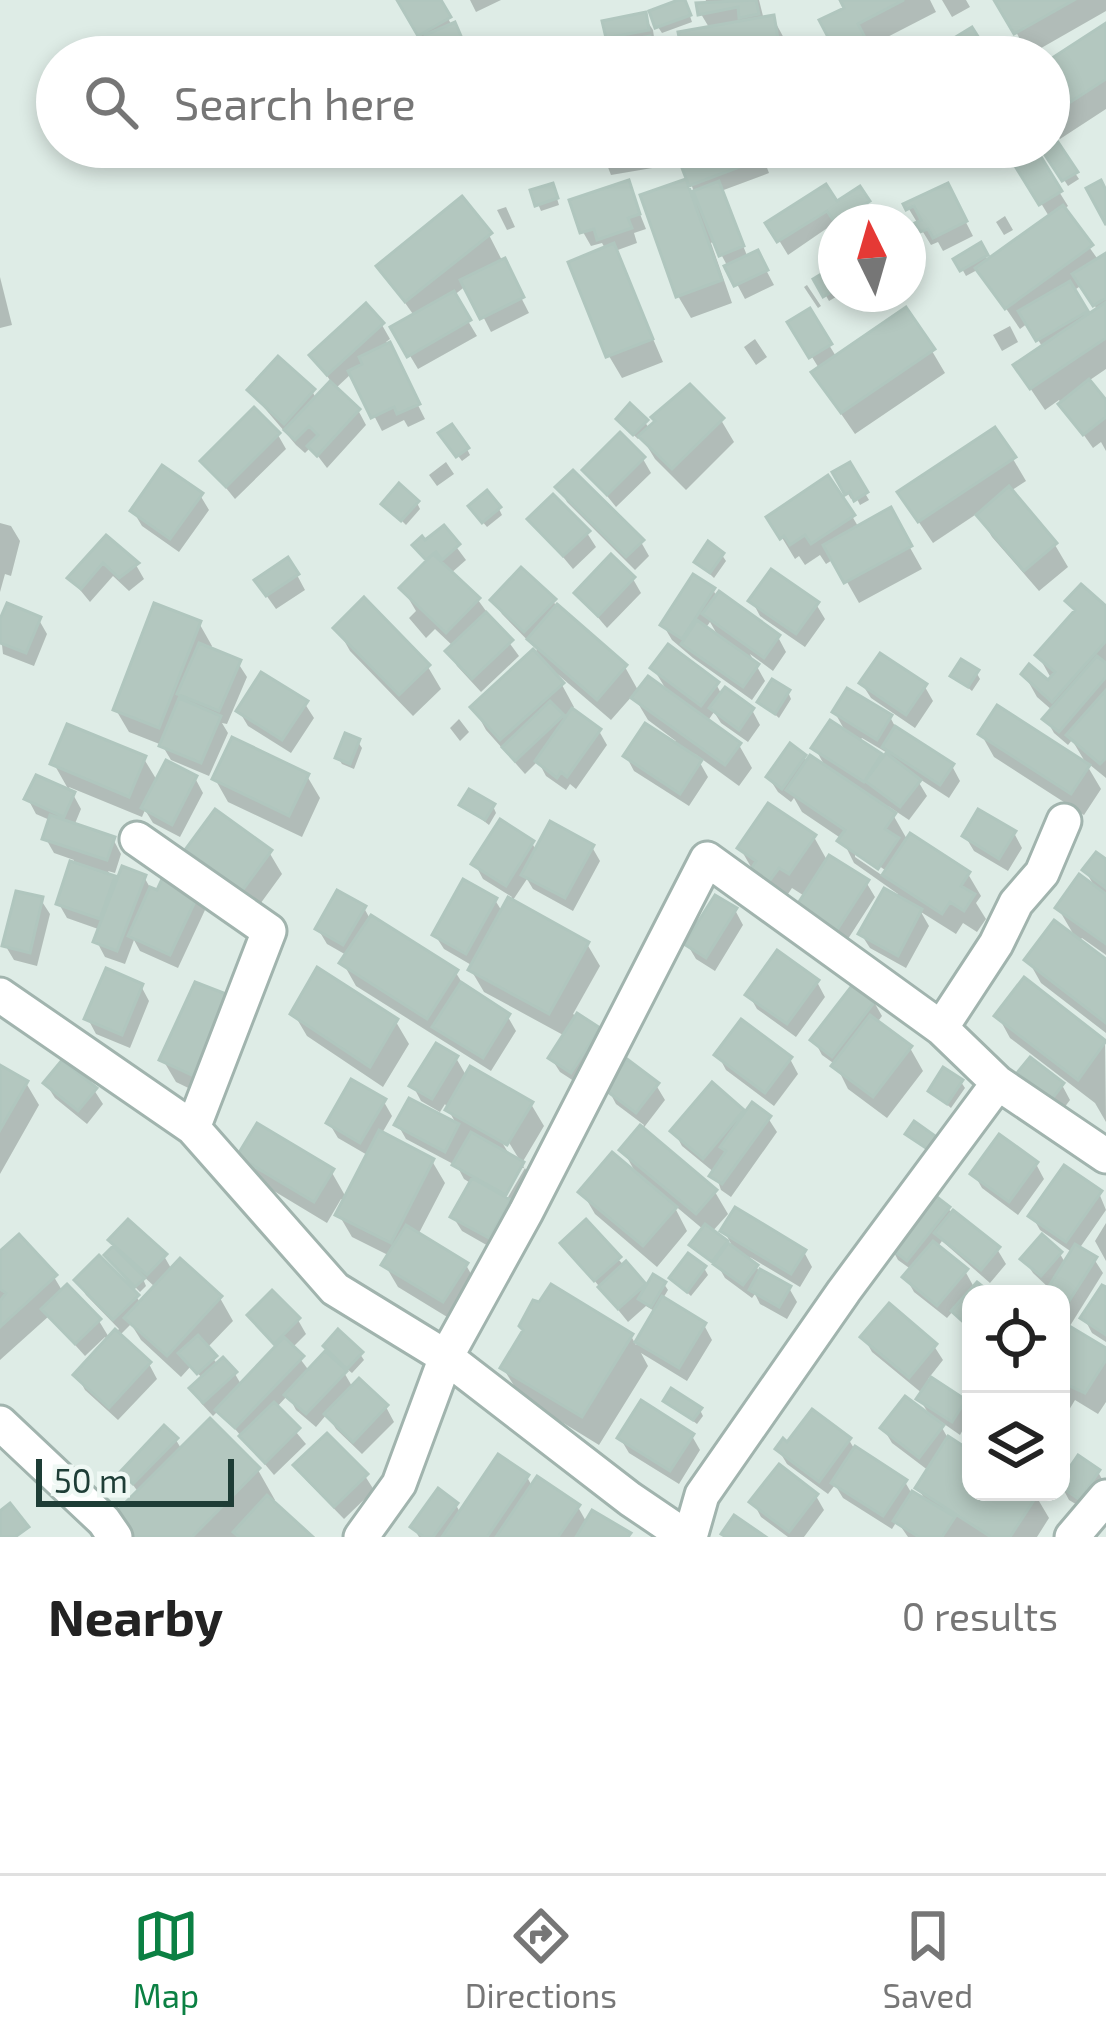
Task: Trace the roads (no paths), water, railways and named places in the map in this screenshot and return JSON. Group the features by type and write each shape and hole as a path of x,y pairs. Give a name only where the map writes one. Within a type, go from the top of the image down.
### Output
{"street":[{"path":"941,1028 1016,903 1042,873 1064,820"},
{"path":"136,838 269,931 194,1128"},
{"path":"361,1537 399,1484 446,1357 707,859 941,1028 998,1083 1106,1156"},
{"path":"0,994 194,1128 335,1289 446,1357 688,1537 702,1495 844,1291 998,1083"},
{"path":"0,1424 99,1532"},
{"path":"639,1505 702,1495"},
{"path":"1072,1537 1106,1497"}]}
